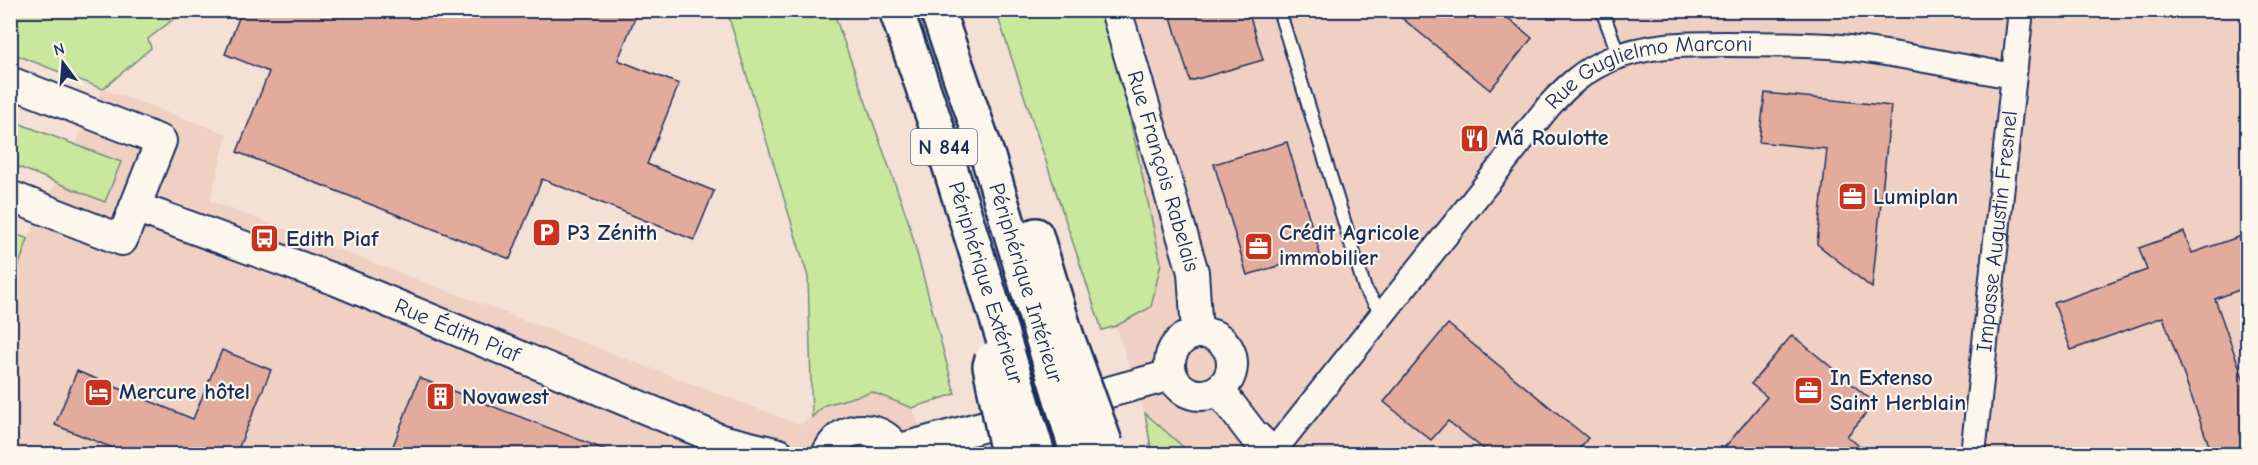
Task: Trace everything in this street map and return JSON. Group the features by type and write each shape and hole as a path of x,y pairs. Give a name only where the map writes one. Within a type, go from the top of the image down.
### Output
{"highway":[{"name":"Périphérique Extérieur","path":"896,10 944,148 1038,454"},
{"name":"Périphérique Intérieur","path":"937,10 988,157 1055,337 1093,452"},
{"path":"1002,335 990,366 1008,454"}],"street":[{"name":"Rue François Rabelais","path":"1116,10 1193,273 1197,333"},
{"name":"Impasse Augustin Fresnel","path":"1973,454 2021,10"},
{"name":"Rue Guglielmo Marconi","path":"1273,454 1548,106 1569,84 1592,68 1619,56 1674,44 1798,45 1831,46 2013,76"},
{"path":"10,82 161,141 122,240 10,196"},
{"name":"Rue Édith Piaf","path":"135,207 336,280 722,440 779,454"},
{"path":"1197,333 1207,333 1217,337 1230,352 1232,363 1231,373 1219,390 1201,396 1191,394 1176,384 1169,366 1179,340 1197,333"},
{"path":"827,454 842,435 854,430 879,433 889,440 898,452 1171,375"},
{"path":"1219,390 1252,433 1273,454"}],"lane":[{"path":"1279,10 1365,289 1383,315"},
{"path":"1602,10 1619,56"}],"shaded area":[{"path":"1102,11 2247,11 2247,454 1191,454 1145,413 1116,326 1151,307 1161,263 1127,105"},
{"path":"103,89 227,134 210,201 801,425 825,405 872,392 912,408 931,454 11,454 11,288 28,239"}],"green space":[{"path":"10,11 184,11 148,39 151,48 103,89 11,53"},
{"path":"727,11 833,11 908,220 955,394 912,408 872,392 825,405 812,417 808,277"},
{"path":"996,11 1102,11 1127,105 1161,263 1151,307 1116,326 1102,330"},
{"path":"10,120 121,162 105,202 11,164"},
{"path":"11,232 28,239 11,288"},
{"path":"1145,413 1191,454 1152,454"}],"building":[{"path":"242,10 638,10 618,60 679,84 647,164 714,191 694,240 542,179 510,259 237,152 269,72 225,54"},
{"path":"1169,10 1248,10 1263,60 1190,81"},
{"path":"1392,10 1498,10 1532,38 1490,90"},
{"name":"Lumiplan","path":"1765,93 1891,106 1872,288 1817,244 1827,149 1759,142"},
{"path":"1287,142 1320,254 1247,275 1214,164"},
{"path":"2184,232 2192,253 2247,234 2247,287 2215,299 2247,389 2247,445 2222,454 2212,454 2163,317 2071,350 2054,303 2147,270 2139,248"},
{"path":"1448,324 1588,438 1575,454 1490,454 1448,421 1431,440 1384,402"},
{"name":"In Extenso Saint Herblain","path":"1792,335 1875,403 1847,436 1869,454 1719,454 1767,397 1751,384"},
{"name":"Mercure hôtel","path":"222,350 271,370 236,454 128,454 55,425 77,371 193,419"},
{"name":"Novawest","path":"419,378 614,453 614,454 390,454"}],"place":[{"name":"Mã Roulotte","path":"1474,138"},
{"name":"Lumiplan","path":"1852,197"},
{"name":"P3 Zénith","path":"546,233"},
{"name":"Edith Piaf","path":"265,239"},
{"name":"Crédit Agricole immobilier","path":"1258,246"},
{"name":"In Extenso Saint Herblain","path":"1809,391"},
{"name":"Mercure hôtel","path":"98,392"},
{"name":"Novawest","path":"441,397"}]}
